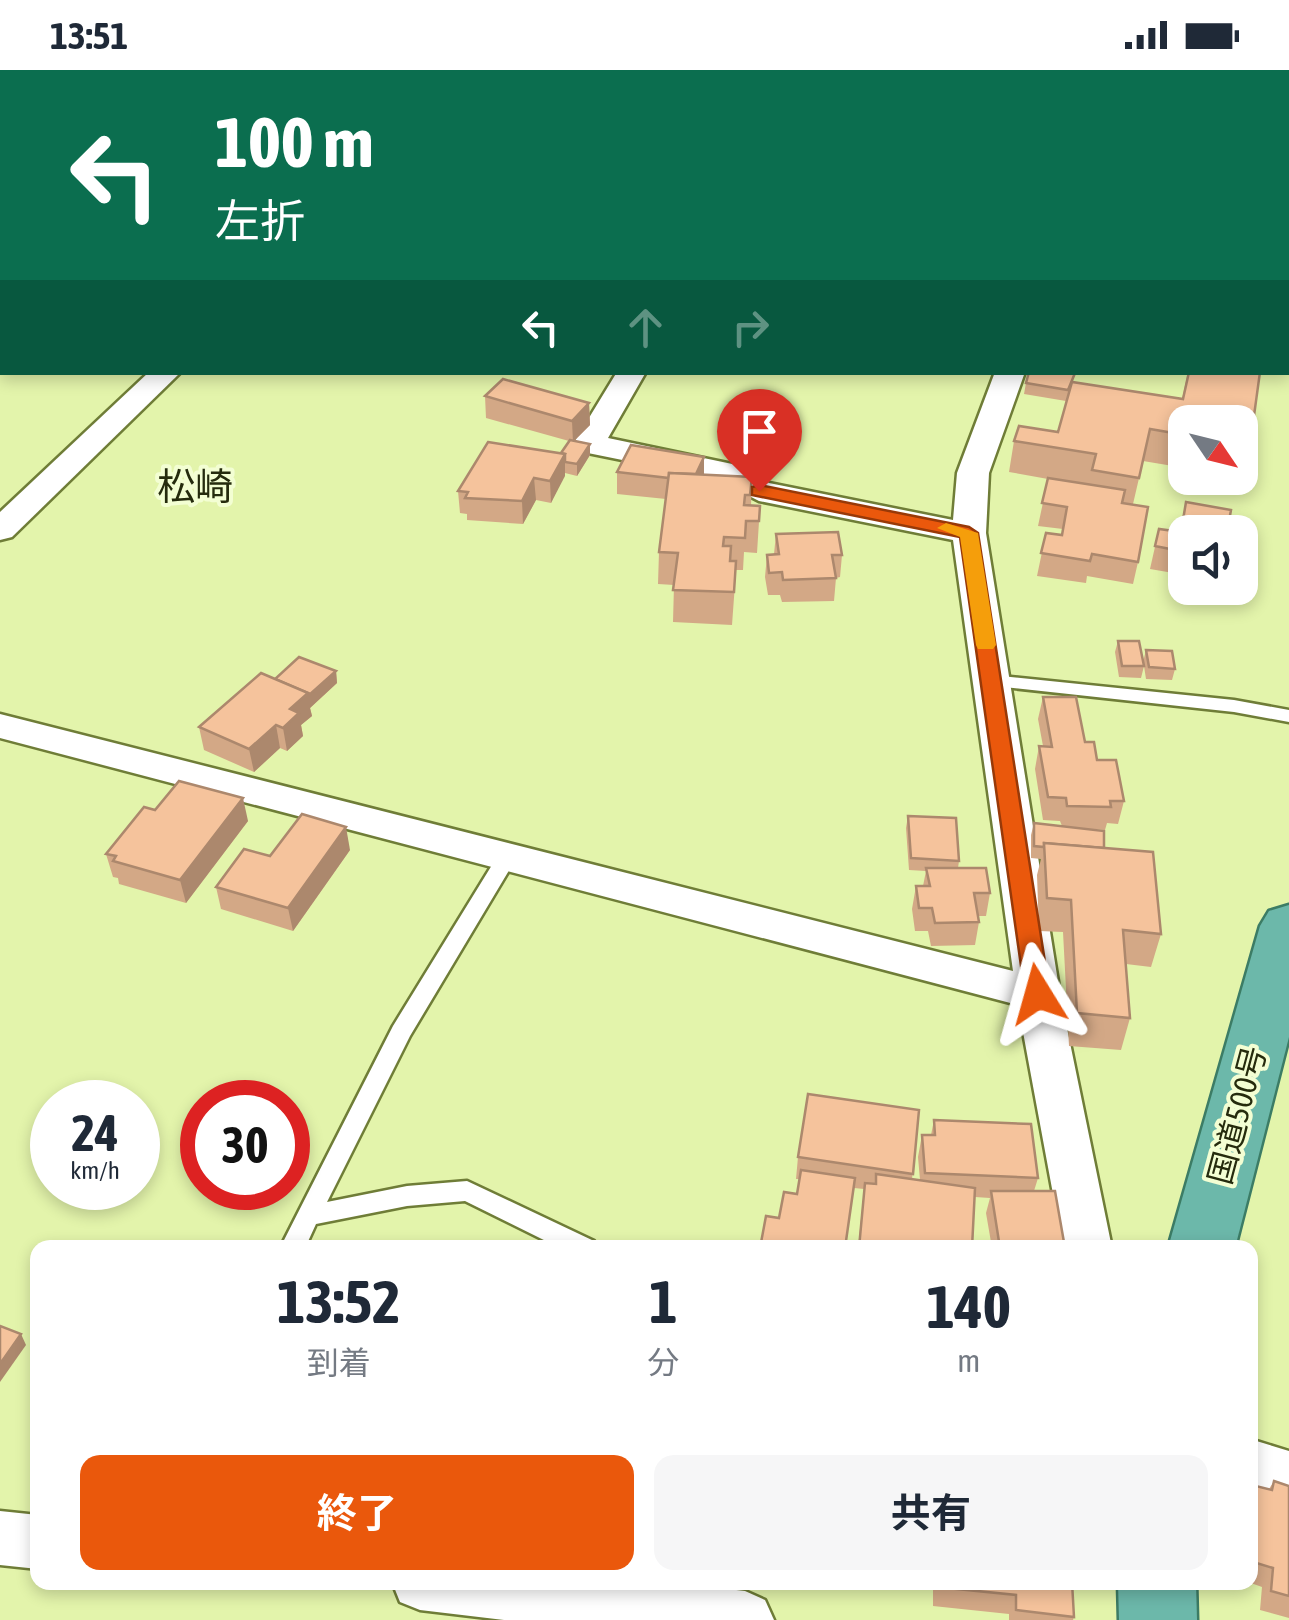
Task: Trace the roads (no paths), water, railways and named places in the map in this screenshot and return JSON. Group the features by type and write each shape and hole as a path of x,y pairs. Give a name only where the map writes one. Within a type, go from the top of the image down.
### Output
{"highway":[{"name":"国道500号","path":"1204,1240 1261,1064 1289,926"},
{"path":"1157,1590 1158,1620"}],"street":[{"path":"0,530 164,375"},
{"path":"630,375 589,444 726,472 759,491 969,533"},
{"path":"1009,375 973,473 969,533 1038,994 1086,1240"},
{"path":"0,726 1038,994"},
{"path":"1258,1467 1289,1477"},
{"path":"0,1538 30,1541"},
{"path":"488,1590 745,1620"}],"lane":[{"path":"991,680 1234,706 1289,716"},
{"path":"296,1240 401,1032 507,858"},
{"path":"307,1216 407,1196 467,1190 569,1240"}],"district":[{"name":"松崎","path":"195,486"}]}
